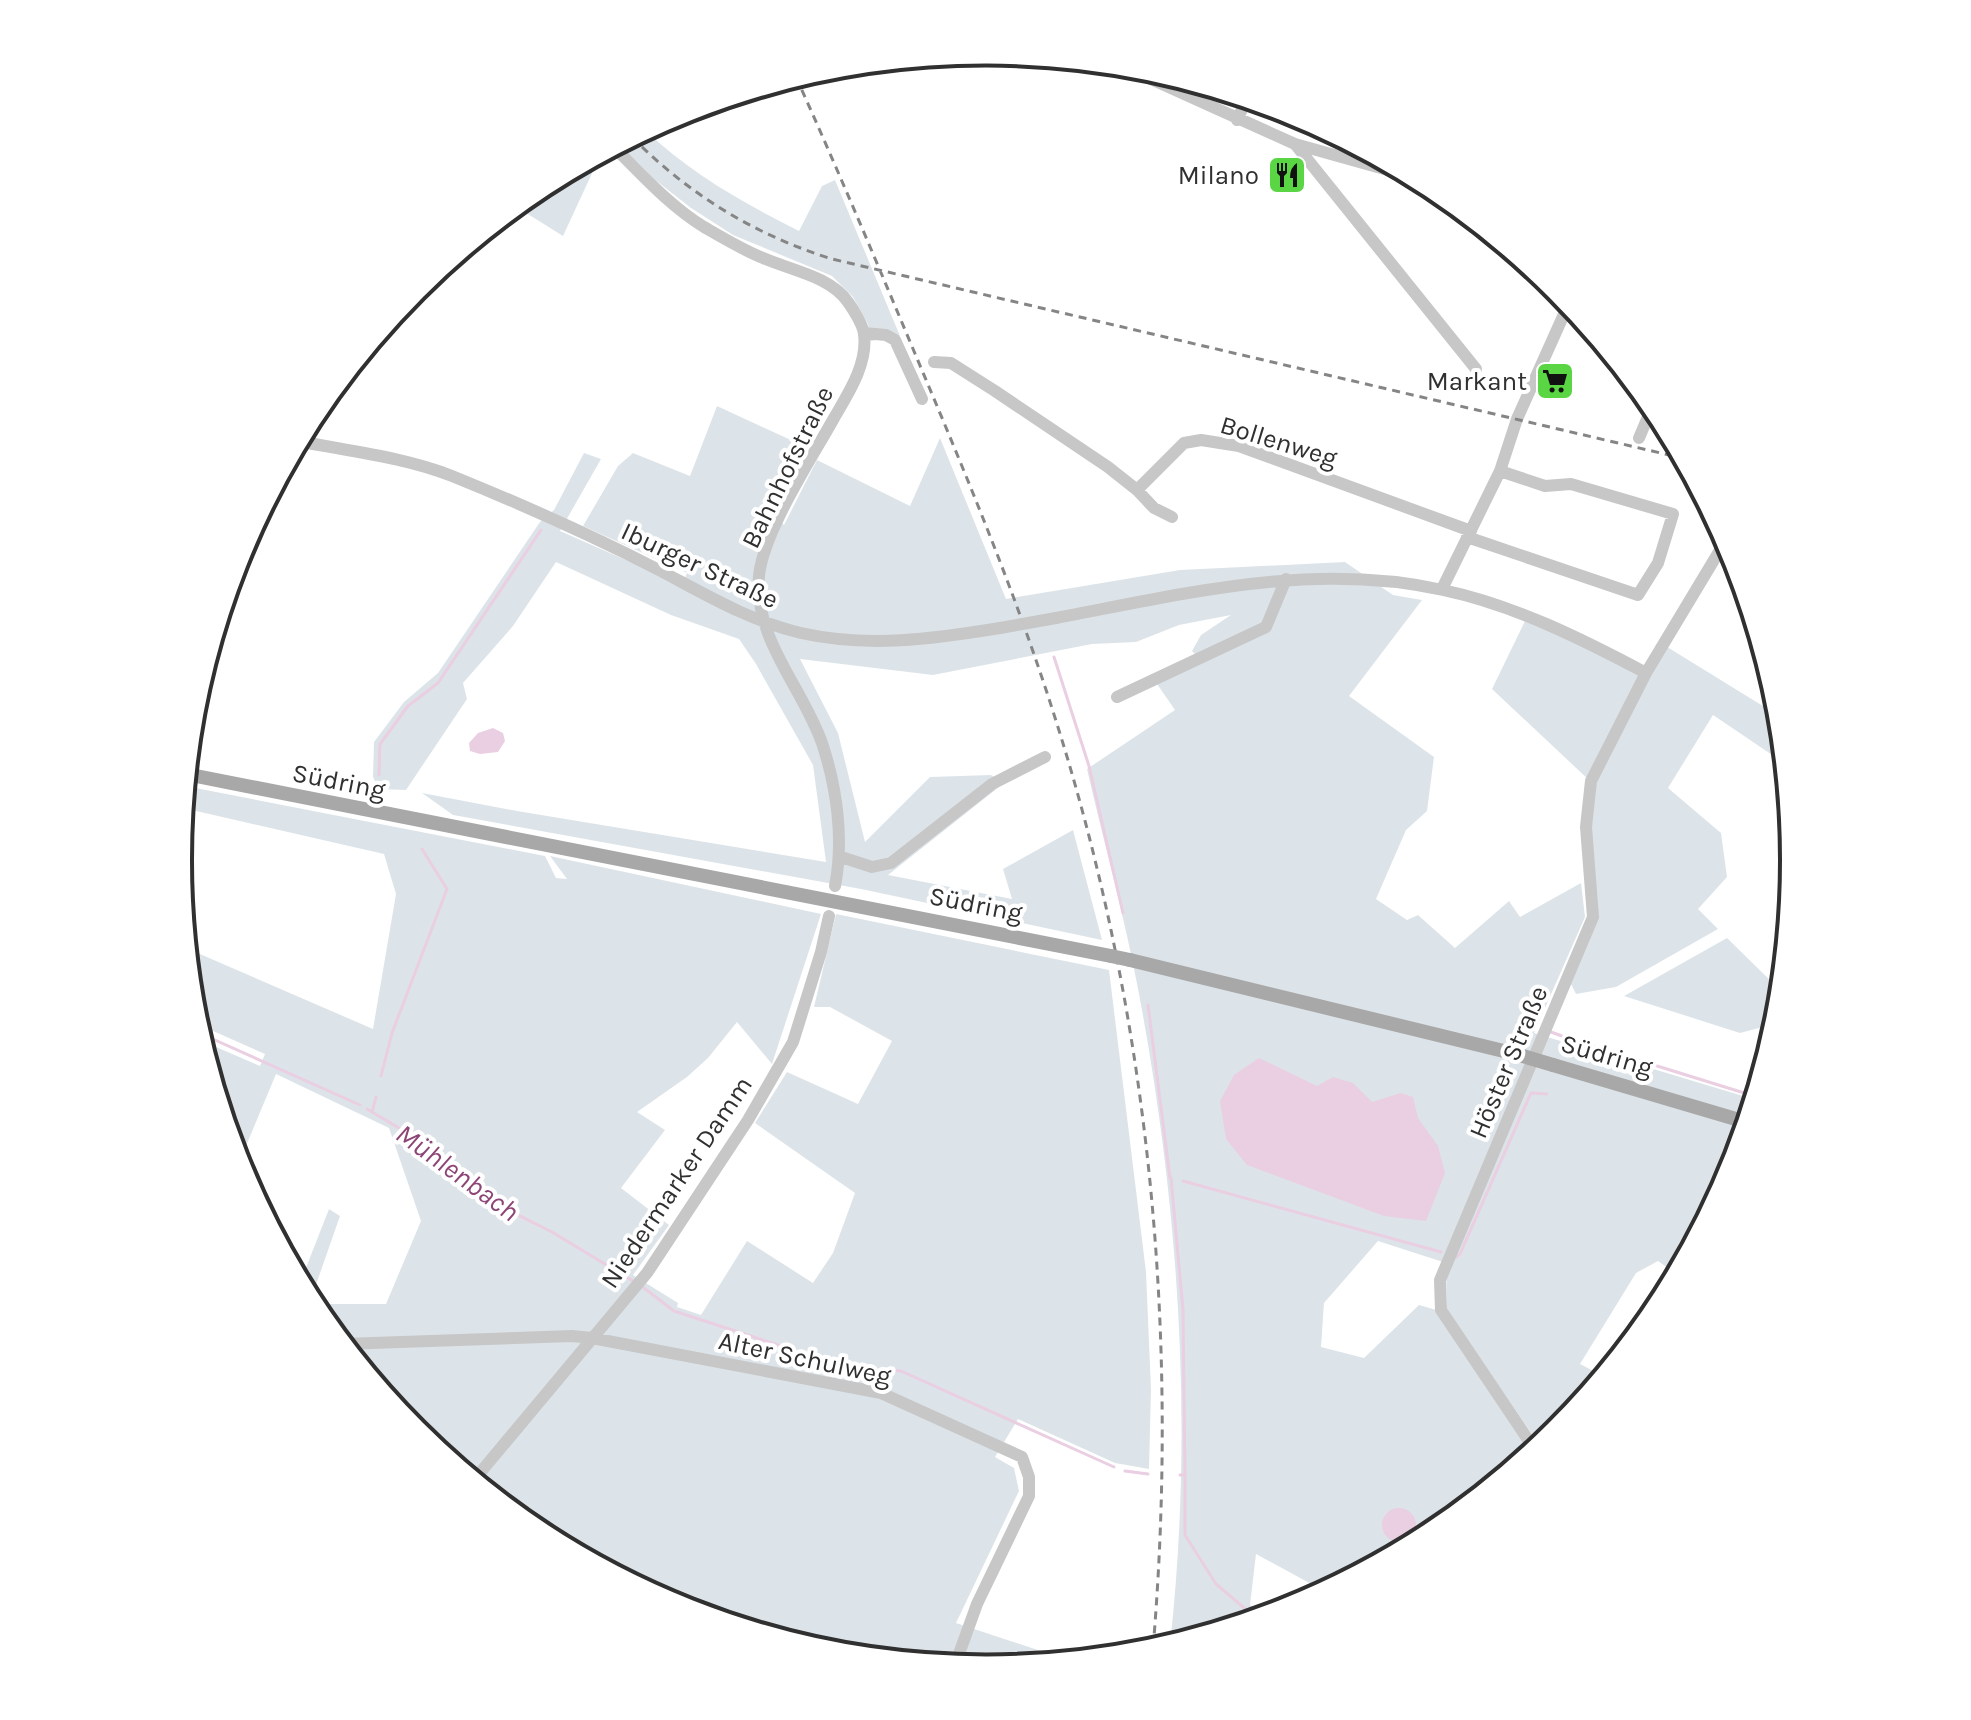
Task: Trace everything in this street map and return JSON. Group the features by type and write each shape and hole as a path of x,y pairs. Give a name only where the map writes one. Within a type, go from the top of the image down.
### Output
{"main road":[{"name":"Südring","path":"196,776 1130,960 1516,1054 1736,1119"}],"street":[{"path":"1168,88 1295,144 1368,164"},
{"path":"1237,120 1242,109"},
{"path":"1295,144 1476,369"},
{"path":"621,155 649,183 702,226 760,257 825,282 847,300 864,333 886,335 895,340 922,399"},
{"path":"1442,589 1500,471 1517,419 1563,316"},
{"name":"Bahnhofstraße","path":"764,622 759,575 767,544 861,368 864,333"},
{"path":"934,362 951,363 973,377 1108,467 1154,508 1172,517"},
{"path":"1639,438 1647,420"},
{"name":"Bollenweg","path":"1137,490 1184,443 1201,440 1239,446 1638,595 1658,563 1673,514 1571,484 1545,486 1500,471"},
{"name":"Iburger Straße","path":"310,443 449,475 644,563 721,605 802,633 877,642 940,638 1243,584 1286,579 1354,579 1442,589 1547,624 1646,673"},
{"path":"1646,673 1718,553"},
{"path":"1117,697 1266,627 1286,579"},
{"path":"764,622 822,743 836,802 841,857 835,886"},
{"name":"Höster Straße","path":"1528,1439 1441,1310 1440,1280 1593,917 1586,827 1591,781 1646,673"},
{"path":"841,857 872,867 891,863 992,784 1045,757"},
{"name":"Niedermarker Damm","path":"480,1472 647,1273 748,1120 793,1042 829,916"},
{"name":"Alter Schulweg","path":"356,1344 572,1336 592,1338 881,1393 1022,1457 1029,1477 1029,1496 977,1604 959,1653"}],"shaded area":[{"path":"655,139 719,186 799,231 822,186 835,180 900,336 871,341 868,324 853,297 832,276 733,235 654,179 627,152"},
{"path":"594,169 563,236 526,213"},
{"path":"717,406 806,447 768,509 784,525 817,460 910,506 940,438 1006,599 1180,570 1345,562 1393,595 1422,600 1349,696 1434,757 1427,811 1406,830 1376,899 1407,920 1418,915 1455,948 1509,901 1520,917 1581,883 1585,917 1534,1033 1743,1096 1719,1164 1698,1211 1667,1267 1658,1261 1636,1273 1580,1364 1593,1371 1532,1435 1447,1310 1446,1263 1378,1241 1324,1303 1321,1347 1364,1358 1419,1305 1440,1311 1524,1443 1469,1490 1382,1548 1311,1584 1256,1554 1250,1605 1253,1608 1171,1632 1181,1482 1181,1400 1173,1236 1153,1074 1139,994 1087,769 1175,710 1157,684 1202,661 1192,651 1201,635 1231,615 1179,625 1136,642 1092,644 933,675 800,659 838,733 865,842 930,777 991,775 1004,783 888,875 1012,899 1003,869 1073,830 1102,940 861,889 453,815 422,793 826,862 813,765 739,639 671,615 556,562 513,626 463,683 467,699 406,790 379,789 373,777 374,742 404,702 438,673 540,522 554,510 584,453 601,459 560,531 681,588 687,573 583,526 618,466 633,453 690,476"},
{"path":"1527,617 1643,674 1590,781 1492,689"},
{"path":"1664,645 1764,707 1773,756 1713,715 1668,788 1721,833 1727,877 1698,909 1718,929 1616,987 1576,994 1571,984 1597,918 1590,826 1595,781"},
{"path":"493,728 503,733 505,741 498,752 480,754 470,751 469,743 478,733"},
{"path":"195,788 545,856 556,878 567,879 550,856 821,914 772,1064 737,1022 708,1058 687,1077 637,1112 665,1130 621,1188 669,1225 633,1275 678,1303 677,1307 701,1315 747,1241 813,1283 833,1253 855,1193 755,1123 787,1072 858,1104 892,1041 830,1007 814,1007 836,914 1109,970 1146,1272 1151,1389 1149,1469 1115,1463 1018,1419 995,1457 1014,1468 1019,1491 956,1623 1042,1651 934,1652 831,1639 730,1612 682,1594 588,1548 502,1490 462,1457 389,1384 327,1304 386,1304 421,1221 389,1128 276,1074 246,1147 214,1046 260,1066 265,1054 210,1030 197,953 373,1029 396,894 384,854 193,810"},
{"path":"1727,938 1770,980 1761,1028 1740,1033 1624,996"},
{"path":"1259,1058 1317,1086 1333,1077 1353,1083 1372,1102 1401,1093 1413,1097 1418,1118 1438,1146 1445,1173 1426,1221 1384,1216 1247,1165 1226,1139 1220,1101 1234,1075"},
{"path":"329,1209 340,1216 316,1286 305,1269"},
{"path":"1392,1509 1406,1509 1415,1518 1416,1527 1393,1541 1383,1532 1383,1518"}],"waterway":[{"path":"379,775 380,744 408,706 438,683 541,530"},
{"path":"1054,657 1089,766 1123,913"},
{"path":"381,1076 392,1033 447,889 422,849"},
{"path":"1148,1005 1170,1178"},
{"path":"1551,1032 1570,1039"},
{"name":"Mühlenbach","path":"213,1039 360,1105"},
{"path":"1569,1042 1570,1039 1744,1093"},
{"path":"1456,1257 1531,1093 1547,1094"},
{"path":"372,1112 376,1097"},
{"name":"Mühlenbach","path":"367,1109 429,1146 482,1197 552,1232 633,1281"},
{"path":"1171,1178 1183,1310 1185,1475"},
{"path":"1183,1181 1441,1252"},
{"name":"Mühlenbach","path":"644,1288 674,1311 836,1364"},
{"name":"Mühlenbach","path":"851,1367 901,1371 1114,1467"},
{"name":"Mühlenbach","path":"1125,1471 1148,1474"},
{"name":"Mühlenbach","path":"1180,1475 1185,1475 1185,1535 1216,1584 1247,1610"}],"railway":[{"path":"801,88 954,447 1026,631 1057,724 1089,837 1115,951 1136,1066 1150,1182 1159,1298 1162,1415 1154,1636"},
{"path":"640,145 676,177 724,210 776,238 832,259 1668,455"}],"place":[{"name":"Milano","path":"1287,175"},
{"name":"Markant","path":"1555,381"}]}
